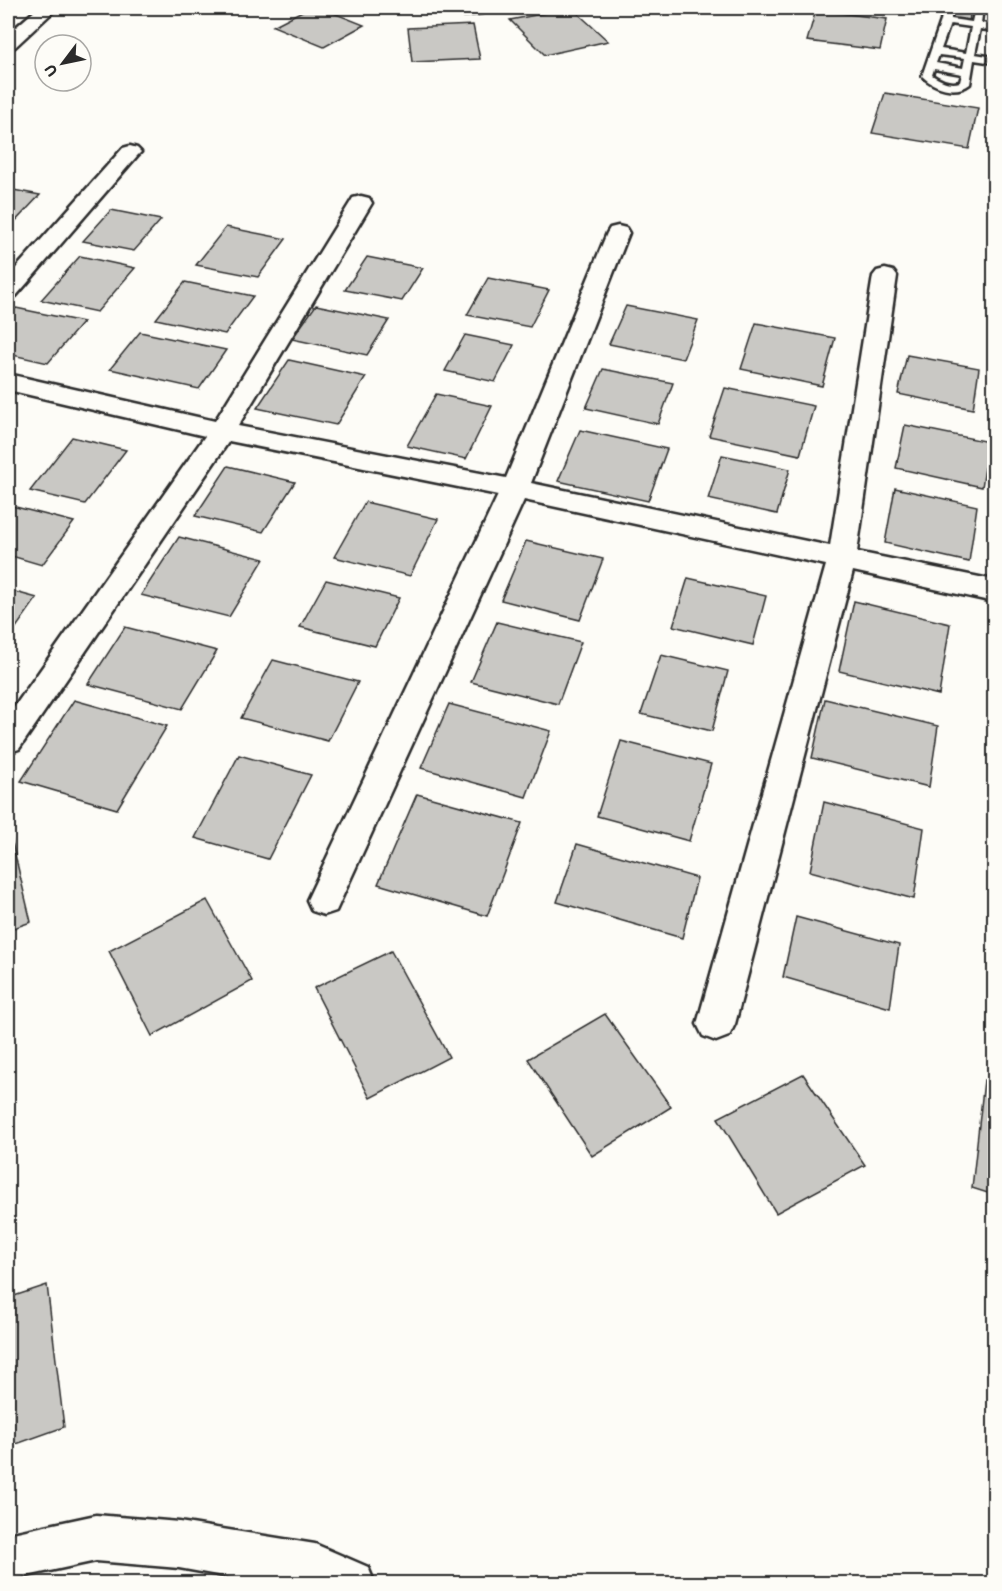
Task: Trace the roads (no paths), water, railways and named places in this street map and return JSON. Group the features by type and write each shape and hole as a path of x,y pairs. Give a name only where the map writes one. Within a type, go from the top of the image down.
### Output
{"street":[{"path":"8,20 22,8"},
{"path":"8,43 48,8"},
{"path":"441,8 479,8"},
{"path":"8,291 130,152"},
{"path":"8,740 222,430 361,203"},
{"path":"324,900 515,489 618,232"},
{"path":"716,1024 842,559 885,276"},
{"path":"8,382 222,430 515,489 994,591"},
{"path":"8,1557 96,1538 179,1545 315,1568 351,1584"}],"lane":[{"path":"946,8 945,21 927,76 954,86 965,84 969,72 979,8"},
{"path":"945,21 994,28"},
{"path":"935,51 994,60"},
{"path":"931,65 969,72"}]}
